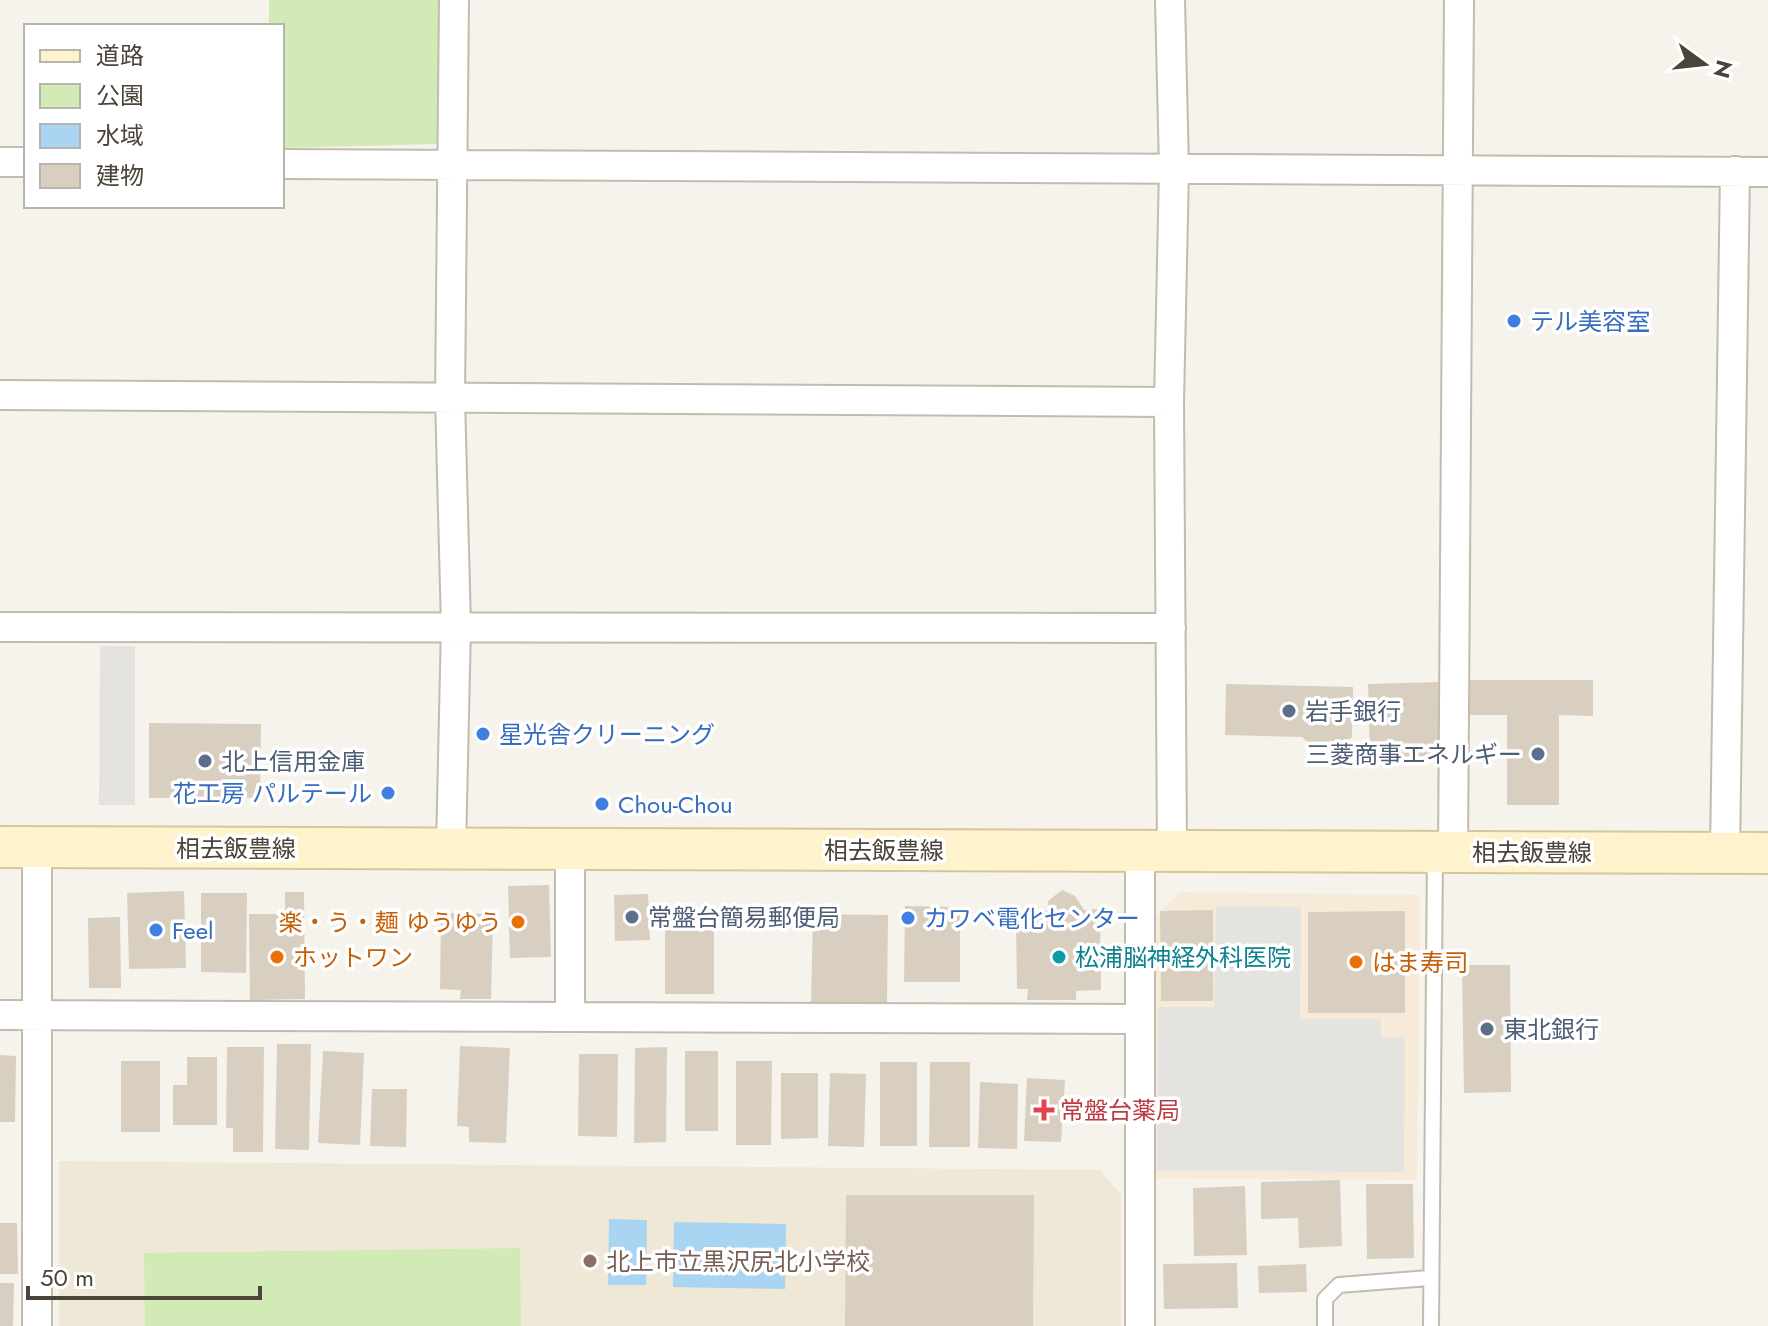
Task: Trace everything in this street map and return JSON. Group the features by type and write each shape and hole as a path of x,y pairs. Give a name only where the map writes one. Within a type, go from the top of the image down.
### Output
{"main road":[{"name":"相去飯豊線","path":"18,848 1768,853"}],"street":[{"path":"451,849 456,626 450,398 454,0"},
{"path":"1140,1326 1140,1019 1156,851 1171,628 1169,402 1174,169 1170,0"},
{"path":"1444,852 1459,0"},
{"path":"0,162 24,162"},
{"path":"284,164 1768,172"},
{"path":"1725,853 1735,171"},
{"path":"0,395 1169,402"},
{"path":"0,627 1171,628"},
{"path":"18,848 37,1016 37,1326"},
{"path":"570,850 570,1017"},
{"path":"0,1015 1140,1019"}],"lane":[{"path":"1431,1326 1429,1278 1444,852"},
{"path":"1325,1326 1325,1299 1339,1285 1429,1278"}],"shaded area":[{"path":"100,646 135,646 135,805 99,805"},
{"path":"1180,892 1420,895 1417,1180 1151,1178 1154,918"},
{"path":"1216,906 1301,907 1300,1019 1381,1019 1381,1037 1405,1037 1404,1172 1157,1170 1158,1007 1214,1007"},
{"name":"北上市立黒沢尻北小学校","path":"59,1161 1100,1170 1121,1195 1121,1326 59,1326"}],"green space":[{"path":"269,0 444,0 438,144 284,148 284,24 269,24"},
{"path":"520,1248 521,1326 145,1326 144,1253"}],"water":[{"path":"609,1219 647,1220 646,1285 608,1285"},
{"path":"674,1222 786,1224 785,1289 673,1287"}],"building":[{"path":"1468,680 1593,680 1593,716 1559,715 1559,805 1507,805 1507,715 1468,715"},
{"path":"1438,682 1440,756 1370,758 1368,684"},
{"name":"岩手銀行","path":"1226,684 1353,687 1352,737 1342,746 1329,749 1310,744 1302,737 1225,735"},
{"name":"北上信用金庫","path":"149,723 261,724 260,798 149,798"},
{"path":"549,885 551,957 510,958 508,886"},
{"name":"松浦脳神経外科医院","path":"1062,890 1075,896 1084,910 1100,909 1101,990 1076,991 1076,1000 1027,1000 1028,989 1017,989 1016,924 1025,924 1025,912 1048,911 1048,901"},
{"name":"Feel","path":"184,891 186,968 129,969 127,893"},
{"name":"ホットワン","path":"285,892 304,892 305,999 250,1000 249,914 285,914"},
{"path":"201,893 247,893 246,973 201,972"},
{"path":"648,894 650,940 615,941 614,895"},
{"path":"905,906 960,907 960,982 904,982"},
{"path":"1213,910 1213,1001 1161,1001 1160,911"},
{"name":"はま寿司","path":"1405,911 1405,1013 1308,1013 1308,912"},
{"path":"441,913 493,914 491,999 460,999 461,990 440,989"},
{"path":"813,914 888,915 887,1004 811,1003"},
{"path":"120,917 121,988 89,988 88,918"},
{"path":"665,920 714,920 714,994 665,994"},
{"name":"東北銀行","path":"1462,965 1510,965 1511,1092 1464,1093"},
{"path":"277,1044 311,1044 309,1150 275,1149"},
{"path":"460,1046 510,1048 506,1143 469,1142 469,1127 457,1126"},
{"path":"227,1047 264,1047 263,1152 233,1152 233,1128 226,1128"},
{"path":"667,1047 666,1142 634,1143 635,1048"},
{"path":"323,1051 364,1053 360,1145 318,1143"},
{"path":"685,1051 718,1051 718,1131 685,1131"},
{"path":"579,1054 618,1054 617,1137 578,1136"},
{"path":"0,1055 16,1056 15,1122 0,1122"},
{"path":"187,1057 217,1057 217,1125 173,1125 173,1085 187,1085"},
{"path":"121,1061 160,1061 160,1132 121,1132"},
{"path":"736,1061 772,1061 771,1145 736,1145"},
{"path":"880,1062 917,1062 917,1146 880,1146"},
{"path":"930,1062 970,1062 970,1147 929,1147"},
{"path":"781,1073 818,1073 818,1138 781,1139"},
{"path":"830,1073 866,1074 864,1147 828,1146"},
{"name":"常盤台薬局","path":"1027,1078 1065,1080 1061,1142 1024,1141"},
{"path":"980,1082 1018,1084 1017,1149 978,1148"},
{"path":"372,1089 407,1089 406,1147 370,1146"},
{"path":"1340,1180 1342,1246 1299,1248 1298,1218 1261,1219 1261,1182"},
{"path":"1366,1184 1413,1184 1414,1258 1367,1259"},
{"path":"1245,1186 1247,1255 1194,1256 1193,1188"},
{"path":"846,1195 1034,1195 1033,1326 845,1326"},
{"path":"0,1223 17,1223 18,1274 0,1274"},
{"path":"1237,1263 1238,1308 1164,1309 1163,1264"},
{"path":"1306,1264 1307,1292 1259,1293 1258,1266"},
{"path":"0,1283 14,1283 13,1326 0,1326"}],"place":[{"name":"テル美容室","path":"1514,321"},
{"name":"岩手銀行","path":"1289,711"},
{"name":"星光舎クリーニング","path":"483,734"},
{"name":"三菱商事エネルギー","path":"1538,754"},
{"name":"北上信用金庫","path":"205,761"},
{"name":"花工房 パルテール","path":"388,793"},
{"name":"Chou-Chou","path":"602,804"},
{"name":"常盤台簡易郵便局","path":"632,917"},
{"name":"カワベ電化センター","path":"908,918"},
{"name":"楽・う・麺 ゆうゆう","path":"518,922"},
{"name":"Feel","path":"156,930"},
{"name":"ホットワン","path":"277,957"},
{"name":"松浦脳神経外科医院","path":"1059,957"},
{"name":"はま寿司","path":"1356,962"},
{"name":"東北銀行","path":"1487,1029"},
{"name":"常盤台薬局","path":"1044,1110"},
{"name":"北上市立黒沢尻北小学校","path":"590,1261"}]}
